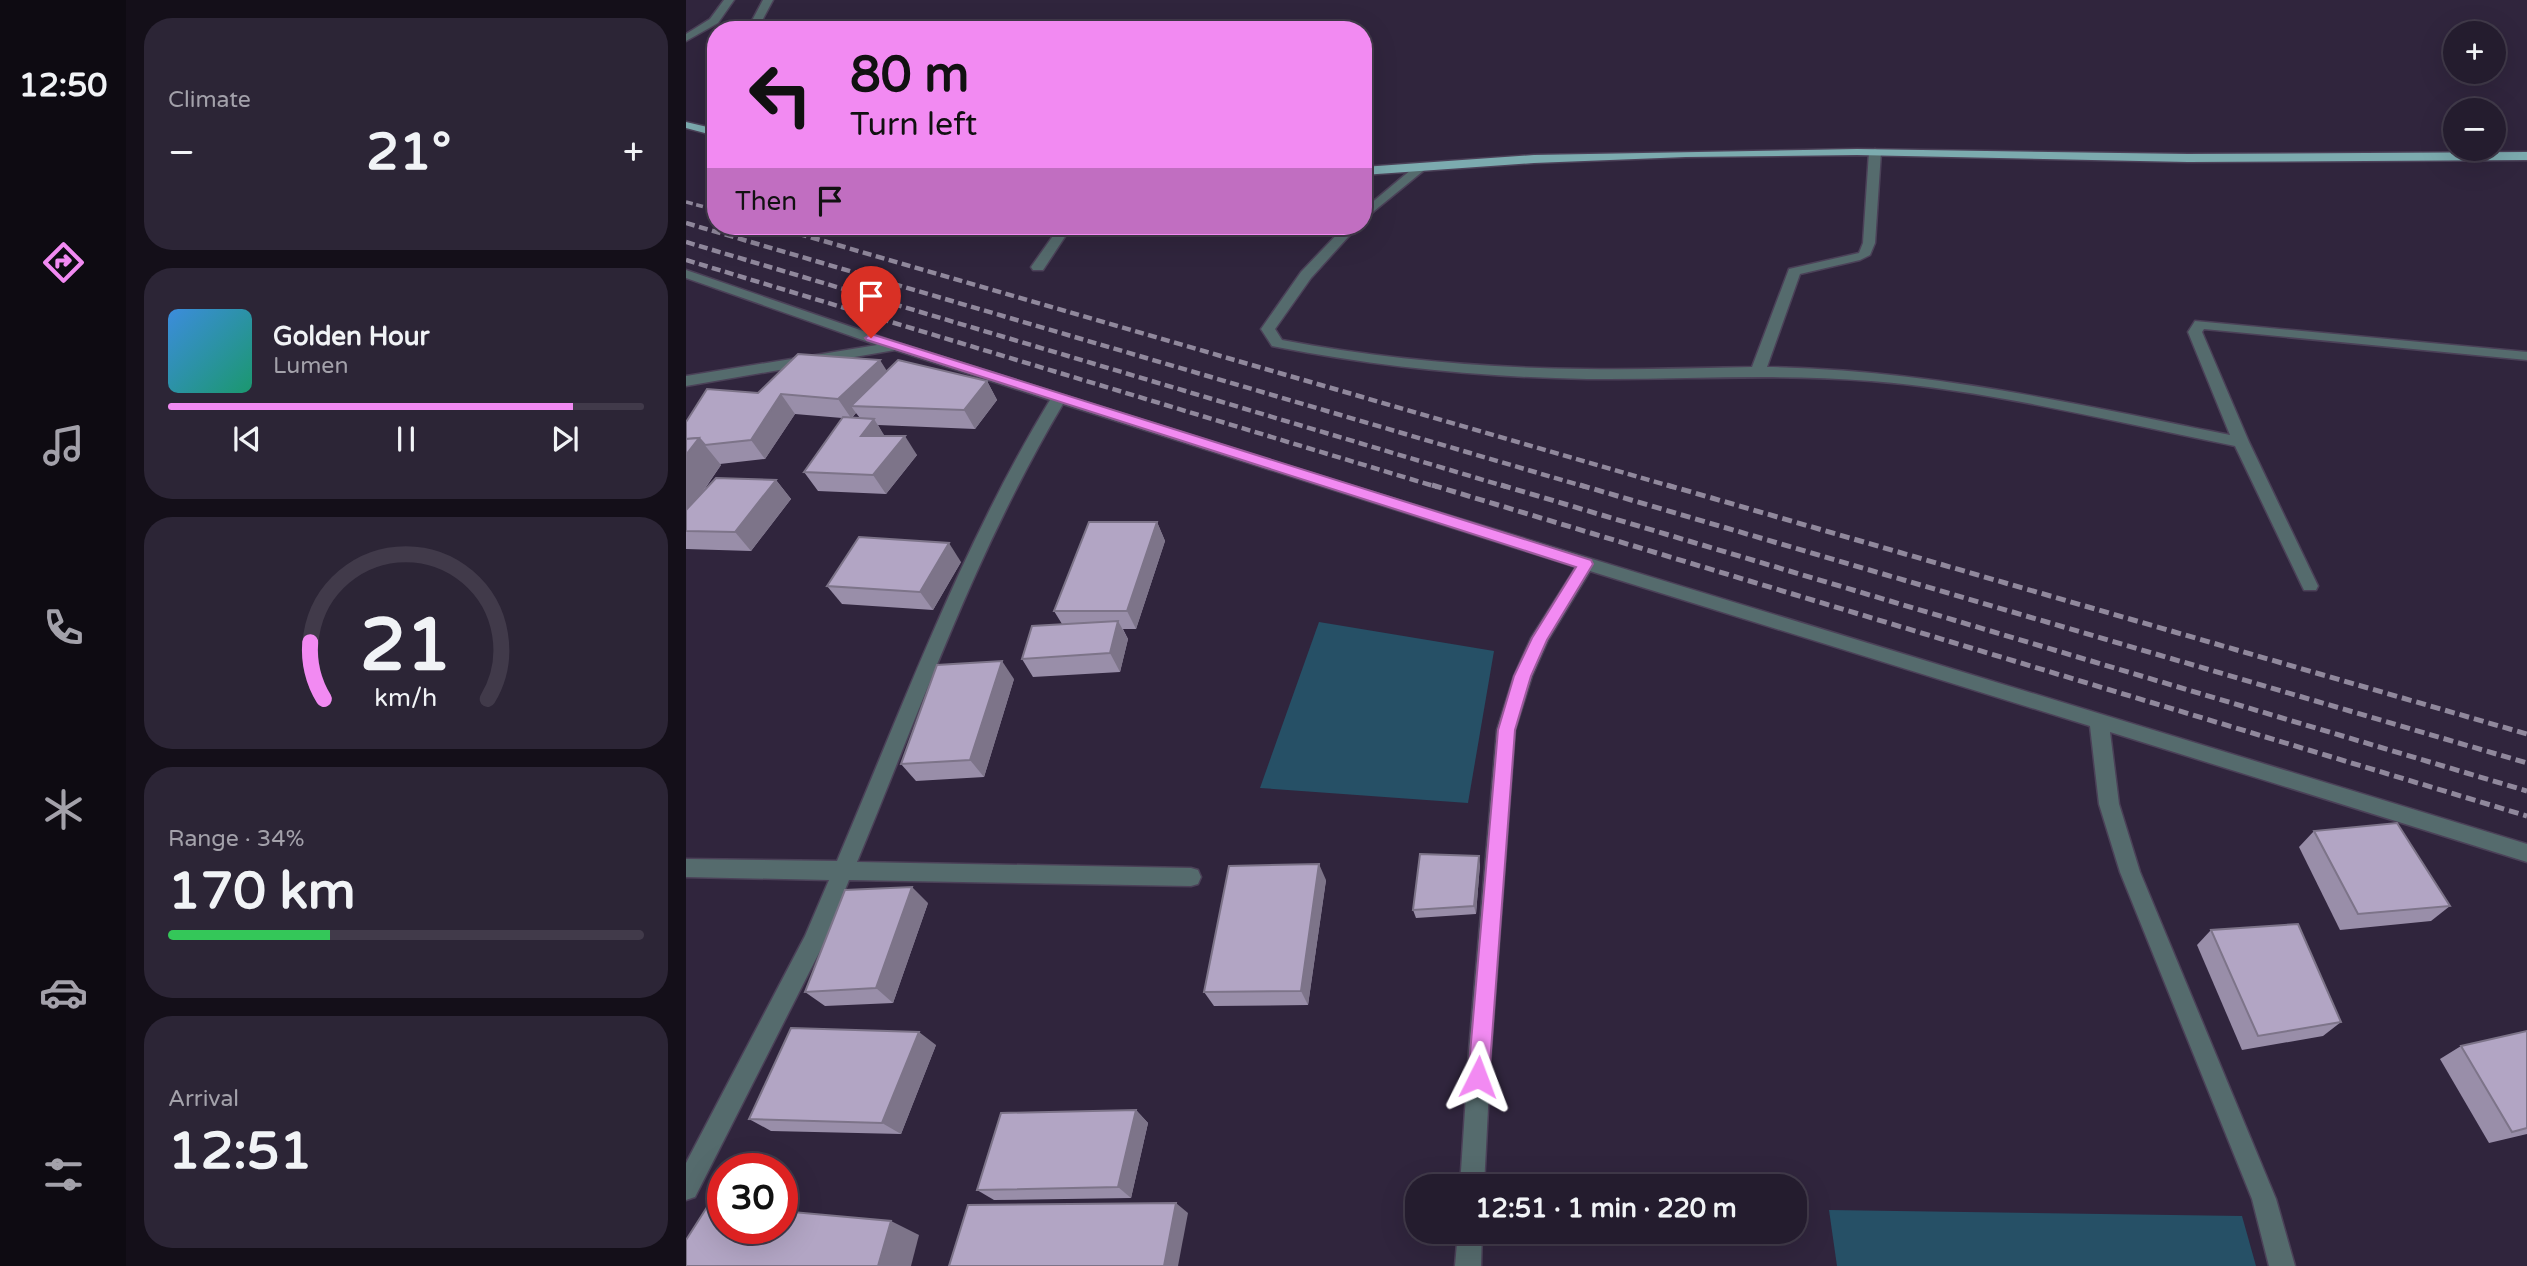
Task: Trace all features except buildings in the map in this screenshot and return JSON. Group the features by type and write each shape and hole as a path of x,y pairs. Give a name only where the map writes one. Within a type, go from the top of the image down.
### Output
{"main road":[{"path":"686,125 707,131"},
{"path":"1372,170 1534,159 1686,154 1875,152 2188,158 2527,156"}],"street":[{"path":"714,21 729,0"},
{"path":"757,21 768,0"},
{"path":"686,38 707,25"},
{"path":"1757,374 1794,272 1864,255 1869,243 1875,152"},
{"path":"1372,209 1422,167"},
{"path":"1038,267 1060,235"},
{"path":"1344,235 1306,275 1268,329 1277,343 1410,363 1465,368 1584,373 1818,373 1933,381 2241,442"},
{"path":"686,274 896,346 1586,564 2527,853"},
{"path":"2310,586 2241,442 2195,332 2200,324 2527,356"},
{"path":"686,380 896,346"},
{"path":"686,1188 813,942 981,543 1021,461 1059,398"},
{"path":"1473,1174 1506,730 1523,676 1540,638 1586,564"},
{"path":"2099,722 2109,804 2130,872 2264,1199 2282,1266"},
{"path":"686,868 843,873 1191,877"},
{"path":"1468,1266 1469,1244"}],"water":[{"path":"1319,622 1494,651 1468,803 1260,788"},
{"path":"1829,1210 2242,1216 2256,1266 1837,1266"}],"railway":[{"path":"686,202 707,208"},
{"path":"686,223 707,229"},
{"path":"727,235 1586,487"},
{"path":"803,235 1673,487"},
{"path":"686,242 1507,487"},
{"path":"686,260 1437,487"},
{"path":"1432,485 2527,816"},
{"path":"1501,485 2527,791"},
{"path":"1580,485 2527,763"},
{"path":"1667,485 2527,734"}],"route":[{"path":"871,338 1586,564 1540,638 1523,676 1506,730 1478,1077"}]}
